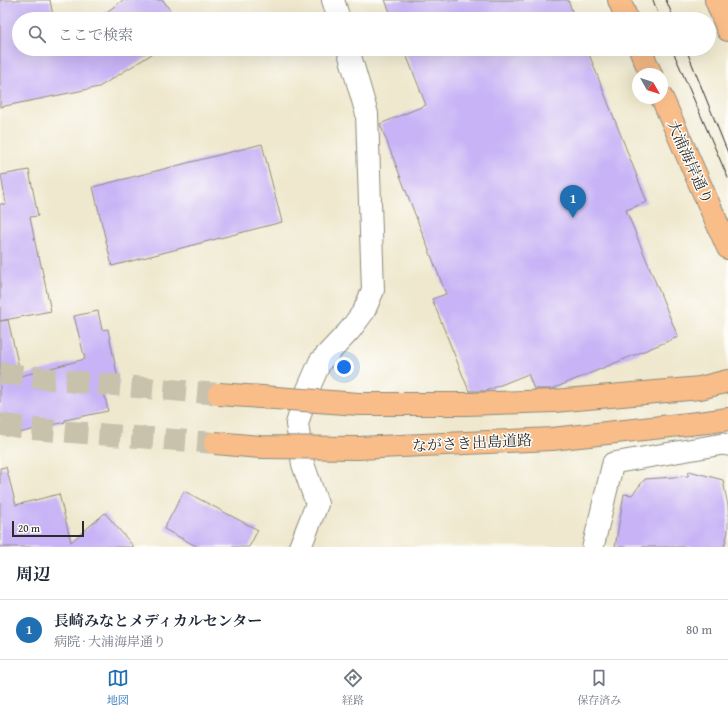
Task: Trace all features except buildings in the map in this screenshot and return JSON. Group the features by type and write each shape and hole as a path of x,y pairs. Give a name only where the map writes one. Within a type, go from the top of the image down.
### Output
{"highway":[{"path":"618,0 624,12"},
{"path":"716,0 728,30"},
{"path":"643,56 648,68"},
{"name":"大浦海岸通り","path":"665,104 728,248"},
{"path":"700,388 728,368"},
{"path":"219,394 359,404 554,402 700,388 728,381"},
{"path":"700,388 728,396"},
{"name":"ながさき出島道路","path":"215,443 260,447 350,448 552,439 728,419"}],"street":[{"path":"333,0 337,12"},
{"path":"300,547 317,504 303,464 297,424 306,394 320,362 350,330 364,311 373,290 367,114 350,56"},
{"path":"593,547 613,463 722,444 728,445"}],"tunnel":[{"path":"0,373 77,382 219,394"},
{"path":"0,424 32,429 215,443"}],"tram line":[{"path":"653,0 657,12"},
{"path":"666,0 671,12"},
{"path":"675,56 728,178"},
{"path":"689,56 728,153"}],"place":[{"name":"長崎みなとメディカルセンター","path":"573,218"}]}
